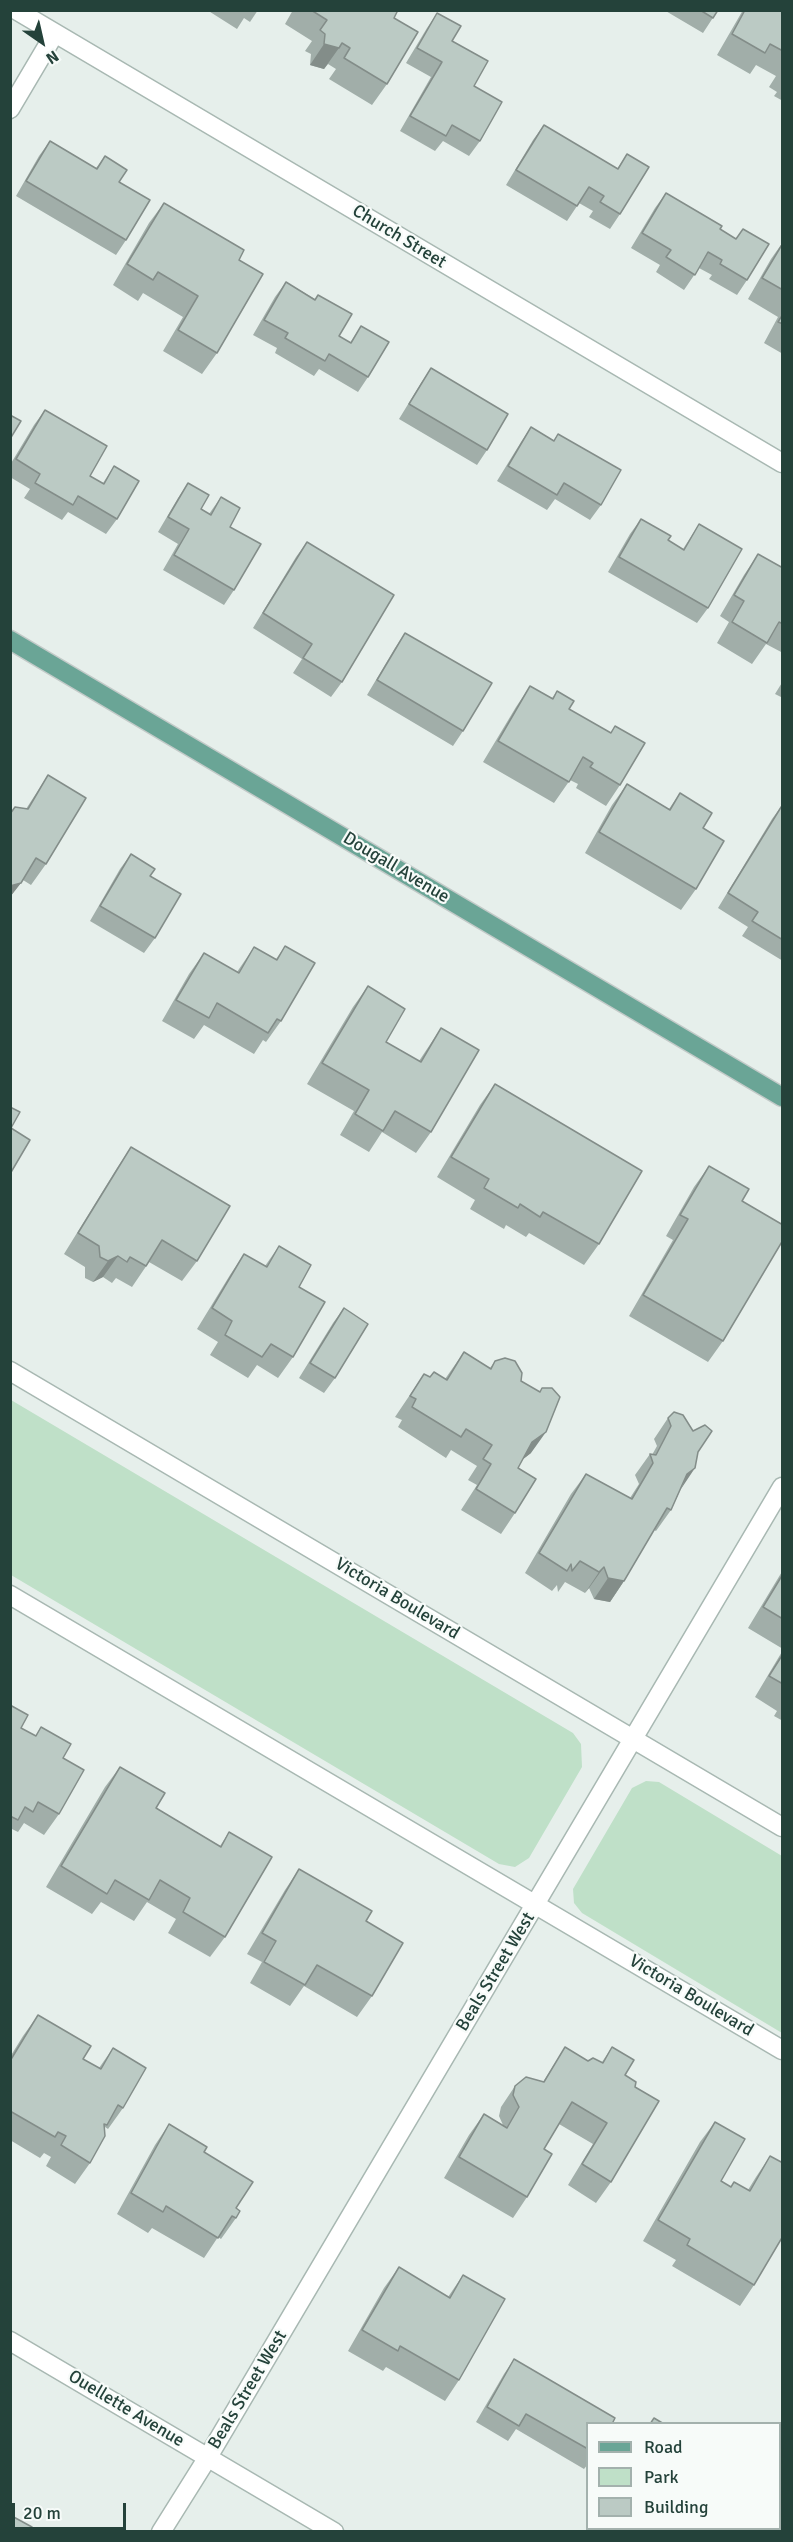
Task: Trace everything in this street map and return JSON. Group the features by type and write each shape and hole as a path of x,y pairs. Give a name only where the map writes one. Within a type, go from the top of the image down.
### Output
{"main road":[{"name":"Dougall Avenue","path":"10,640 783,1097"}],"street":[{"name":"Church Street","path":"16,10 783,464"},
{"path":"10,109 55,33"},
{"name":"Victoria Boulevard","path":"10,1371 783,1827"},
{"name":"Beals Street West","path":"161,2532 208,2457 783,1487"},
{"name":"Victoria Boulevard","path":"10,1595 783,2050"},
{"name":"Ouellette Avenue","path":"10,2341 334,2532"}],"green space":[{"path":"11,1400 573,1733 581,1744 582,1767 529,1858 515,1867 499,1864 11,1575"},
{"path":"646,1781 659,1782 782,1856 782,2033 582,1913 574,1903 573,1889 632,1788"}],"building":[{"path":"311,10 398,10 394,18 418,32 387,84 344,58 350,48 342,43 339,48 324,44 325,34 320,30 327,20"},
{"path":"700,10 718,10 713,18"},
{"path":"745,10 783,10 783,51 770,44 765,53 732,34"},
{"path":"437,13 461,26 452,41 488,61 474,86 502,102 480,141 452,125 446,136 410,116 442,62 417,48"},
{"path":"544,125 618,169 627,154 649,167 620,214 600,202 604,196 589,187 577,206 516,170"},
{"path":"50,141 97,169 105,156 127,170 119,182 150,200 126,240 26,181"},
{"path":"666,193 722,226 720,229 736,239 743,229 769,244 747,280 720,264 722,260 708,252 695,275 666,257 671,250 642,233"},
{"path":"164,203 244,250 239,260 263,274 217,353 178,330 198,296 158,272 153,280 127,264"},
{"path":"783,243 783,290 762,278"},
{"path":"286,282 315,300 318,295 352,314 339,336 351,343 361,326 389,342 368,377 329,354 325,361 285,338 288,333 264,320"},
{"path":"783,314 783,324 778,322"},
{"path":"431,368 508,414 487,450 409,404"},
{"path":"45,410 107,446 90,476 104,484 114,466 139,481 117,519 78,496 73,505 35,483 40,474 16,459"},
{"path":"10,415 21,421 10,439"},
{"path":"531,427 554,441 558,434 621,470 601,505 564,483 557,495 508,466"},
{"path":"188,483 209,495 201,509 211,515 221,497 240,508 230,527 261,544 234,590 174,555 189,529 168,517"},
{"path":"641,519 671,536 668,540 684,550 699,524 742,549 708,608 619,557"},
{"path":"307,542 394,595 342,682 303,658 312,644 263,613"},
{"path":"758,554 783,568 783,624 779,622 767,643 732,622 744,601 734,595"},
{"path":"405,633 492,683 463,731 377,680"},
{"path":"530,686 553,699 557,691 574,701 569,709 611,733 615,726 645,743 620,785 590,767 593,763 583,757 569,782 498,741"},
{"path":"48,775 86,798 46,864 36,858 21,883 10,886 10,814 15,807 28,809"},
{"path":"627,784 670,810 680,793 712,813 703,828 724,841 696,889 599,832"},
{"path":"783,804 783,940 752,921 758,912 728,893"},
{"path":"131,854 155,869 150,876 181,894 155,938 100,906"},
{"path":"285,946 315,963 281,1021 277,1019 268,1033 217,1003 209,1018 176,1000 204,953 239,973 254,947 277,960"},
{"path":"368,986 405,1009 386,1042 421,1062 441,1028 479,1050 431,1132 395,1111 383,1131 355,1114 369,1090 322,1063"},
{"path":"495,1084 642,1171 599,1244 543,1212 540,1217 520,1204 518,1208 484,1188 489,1179 451,1157"},
{"path":"10,1107 20,1112 11,1128 30,1140 10,1174"},
{"path":"131,1147 230,1206 197,1261 162,1240 146,1266 130,1257 127,1262 118,1256 108,1261 100,1257 99,1246 78,1233"},
{"path":"709,1166 749,1189 742,1201 783,1225 783,1240 723,1341 643,1295 688,1219 680,1215"},
{"path":"279,1246 311,1265 299,1287 325,1302 293,1357 271,1344 262,1357 225,1335 232,1321 212,1308 244,1254 267,1267"},
{"path":"344,1308 368,1324 335,1378 310,1363"},
{"path":"464,1352 491,1369 495,1361 505,1358 515,1361 522,1373 521,1381 540,1392 542,1388 552,1388 560,1397 546,1432 532,1442 518,1468 536,1479 515,1513 476,1489 491,1464 483,1459 492,1445 466,1429 461,1437 412,1407 416,1399 410,1396 424,1374 430,1377 434,1372 447,1380"},
{"path":"674,1412 683,1415 693,1431 705,1425 712,1431 698,1452 695,1468 687,1474 671,1510 667,1508 624,1581 608,1578 604,1567 599,1572 580,1561 572,1571 571,1564 567,1571 539,1553 586,1474 632,1499 653,1463 650,1454 656,1455 671,1426 668,1418"},
{"path":"783,1574 783,1619 763,1607"},
{"path":"783,1654 783,1684 769,1676"},
{"path":"10,1705 28,1715 21,1728 36,1736 41,1727 71,1744 63,1758 84,1770 59,1814 38,1802 33,1812 25,1807 18,1820 10,1816"},
{"path":"120,1767 165,1793 156,1808 221,1847 229,1832 272,1857 225,1937 183,1912 190,1898 160,1880 149,1900 115,1880 107,1894 61,1866"},
{"path":"299,1869 372,1911 366,1921 403,1943 372,1996 317,1965 305,1985 264,1962 276,1941 262,1933"},
{"path":"38,2015 91,2046 83,2059 101,2069 113,2048 146,2068 123,2108 118,2105 107,2125 104,2124 105,2136 90,2163 61,2145 66,2136 58,2132 55,2137 10,2111 10,2061"},
{"path":"565,2047 588,2061 593,2058 603,2063 612,2047 634,2060 625,2075 636,2082 635,2087 659,2101 611,2182 582,2164 607,2123 572,2102 544,2149 552,2154 527,2197 459,2157 484,2114 507,2128 519,2107 513,2095 515,2086 526,2077 544,2082"},
{"path":"715,2122 745,2139 721,2181 731,2187 734,2182 750,2191 770,2156 783,2163 783,2236 754,2285 687,2245 690,2239 658,2220"},
{"path":"169,2124 207,2147 204,2152 253,2182 236,2208 240,2211 236,2218 232,2216 218,2238 166,2206 163,2212 131,2193"},
{"path":"399,2267 450,2298 463,2275 505,2299 459,2380 400,2346 398,2351 362,2330"},
{"path":"514,2359 615,2418 613,2422 586,2422 586,2448 526,2414 519,2426 487,2407"},
{"path":"783,2514 783,2532 773,2532 781,2530"},
{"path":"10,2515 32,2527 29,2532 10,2532"},
{"path":"703,2530 729,2530 728,2532"}]}
